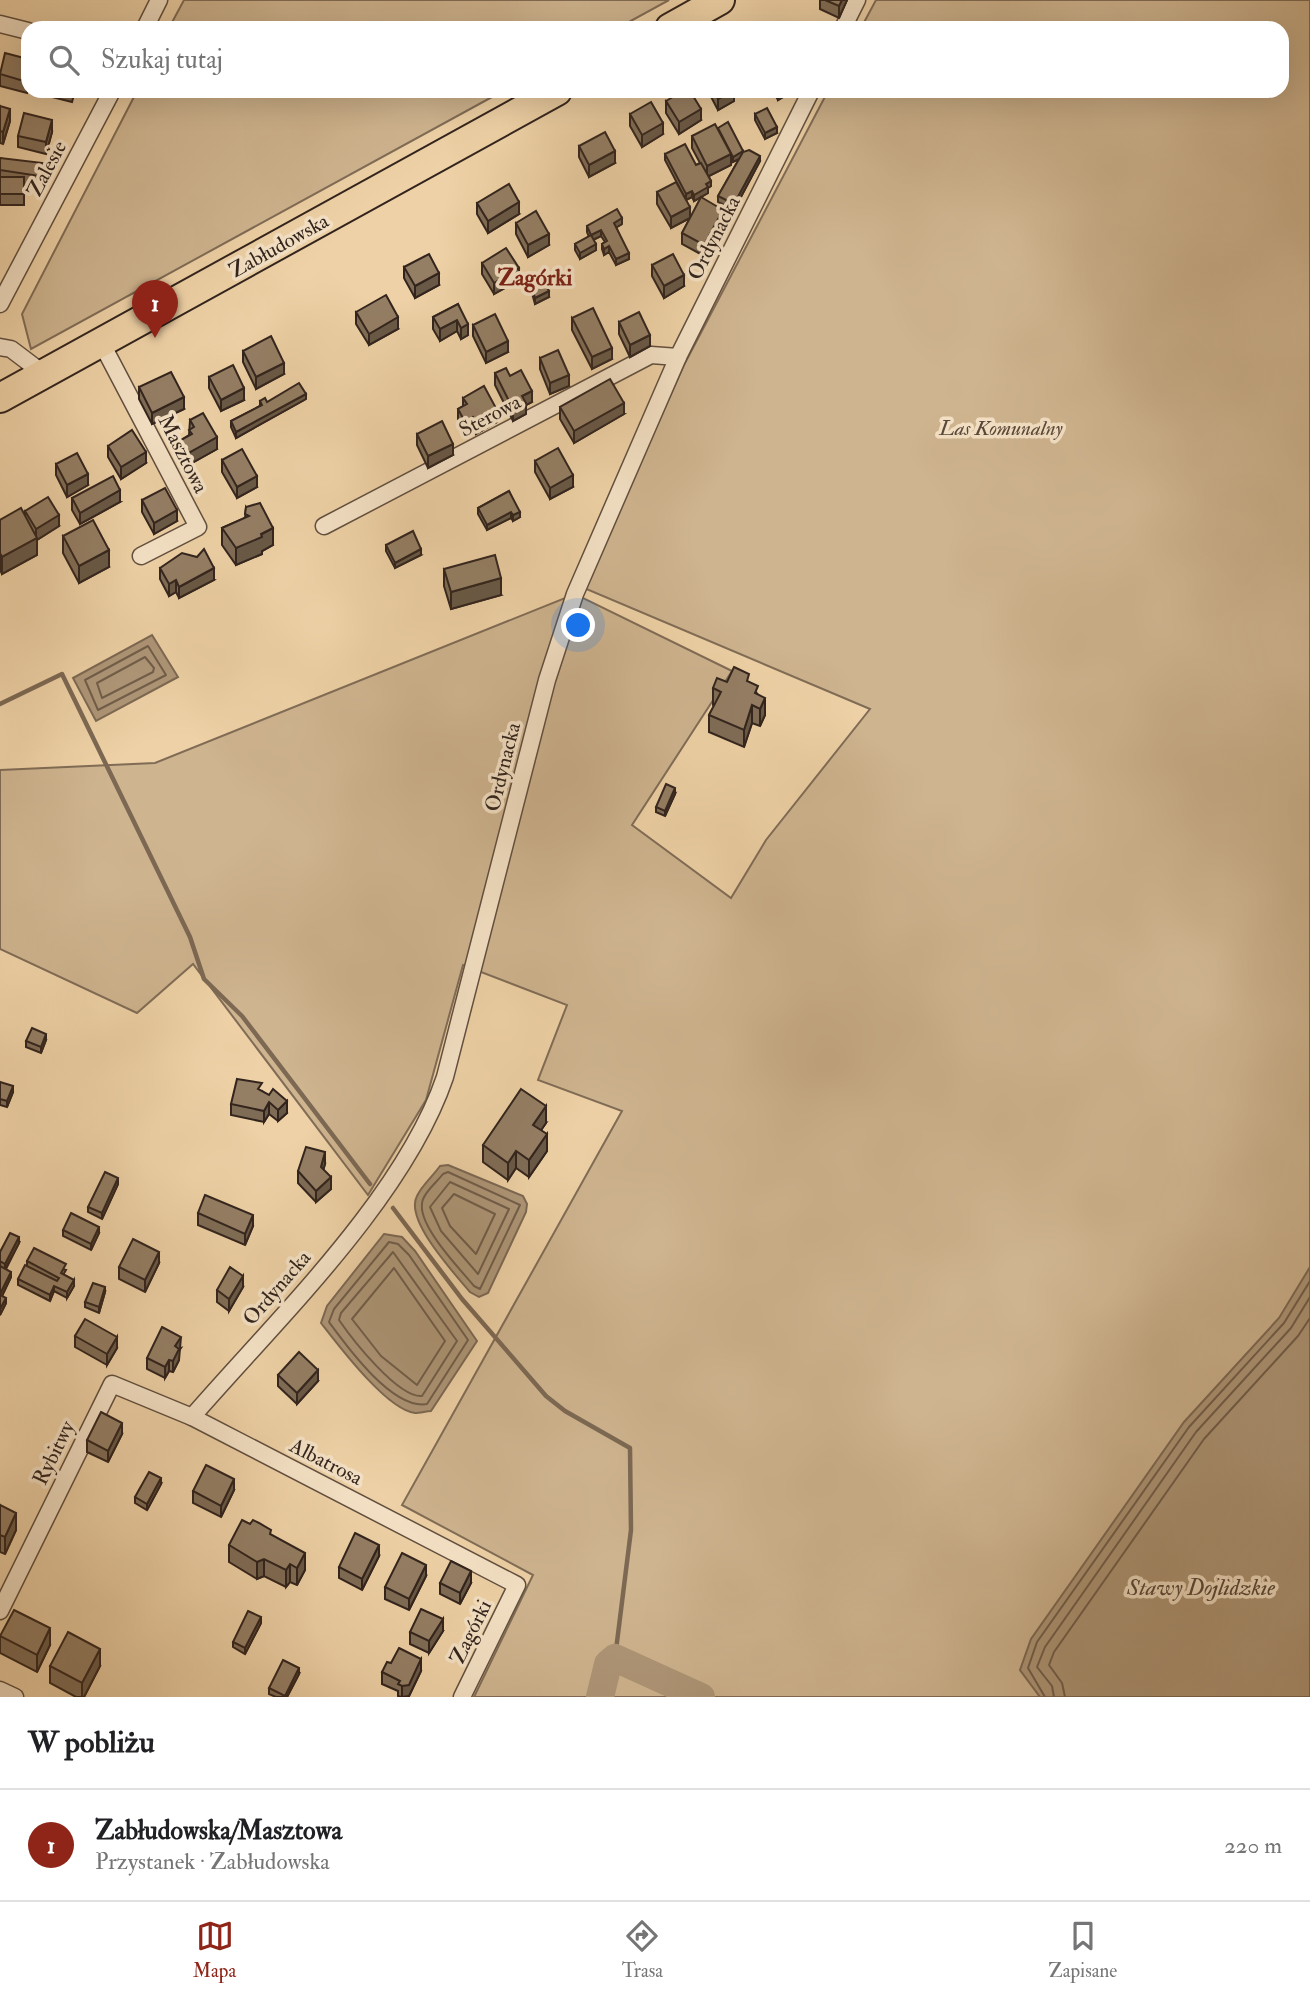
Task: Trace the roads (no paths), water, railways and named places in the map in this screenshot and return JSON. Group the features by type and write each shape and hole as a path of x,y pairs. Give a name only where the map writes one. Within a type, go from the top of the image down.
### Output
{"highway":[{"path":"682,21 720,0"},
{"name":"Zabłudowska","path":"0,398 544,98"}],"street":[{"path":"148,21 159,0"},
{"path":"846,21 857,0"},
{"path":"0,24 21,29"},
{"name":"Zalesie","path":"0,304 108,98"},
{"name":"Ordynacka","path":"192,1417 357,1228 431,1115 445,1077 547,680 579,584 678,357 808,98"},
{"name":"Masztowa","path":"102,344 198,527 141,556"},
{"path":"0,347 11,349 44,374"},
{"name":"Sterowa","path":"324,526 651,355 678,357"},
{"name":"Albatrosa","path":"112,1384 192,1417 517,1585"},
{"name":"Rybitwy","path":"0,1611 112,1384"},
{"path":"0,1572 15,1580"},
{"name":"Zagórki","path":"462,1697 517,1585"},
{"path":"0,1690 15,1697"}],"water":[{"path":"152,635 178,677 96,721 73,678"},
{"path":"448,1165 523,1196 527,1204 526,1212 488,1293 479,1297 470,1292 443,1260 418,1219 415,1206 419,1192 440,1166"},
{"path":"384,1234 402,1237 415,1251 477,1341 431,1411 415,1413 391,1401 364,1376 321,1323 327,1306"},
{"name":"Stawy Dojlidzkie","path":"1310,1267 1310,1697 1040,1697 1020,1670 1031,1639 1184,1422 1279,1318"}],"waterway":[{"path":"0,704 62,674 190,937 204,979 242,1016 370,1184"},
{"path":"393,1208 462,1299 546,1396 565,1411 630,1448 631,1530 615,1658"},
{"path":"600,1697 608,1664 615,1658 701,1697"}],"place":[{"name":"Zabłudowska/Masztowa","path":"155,338"}],"district":[{"name":"Zagórki","path":"535,277"}],"park label":[{"name":"Las Komunalny","path":"1001,428"}]}
